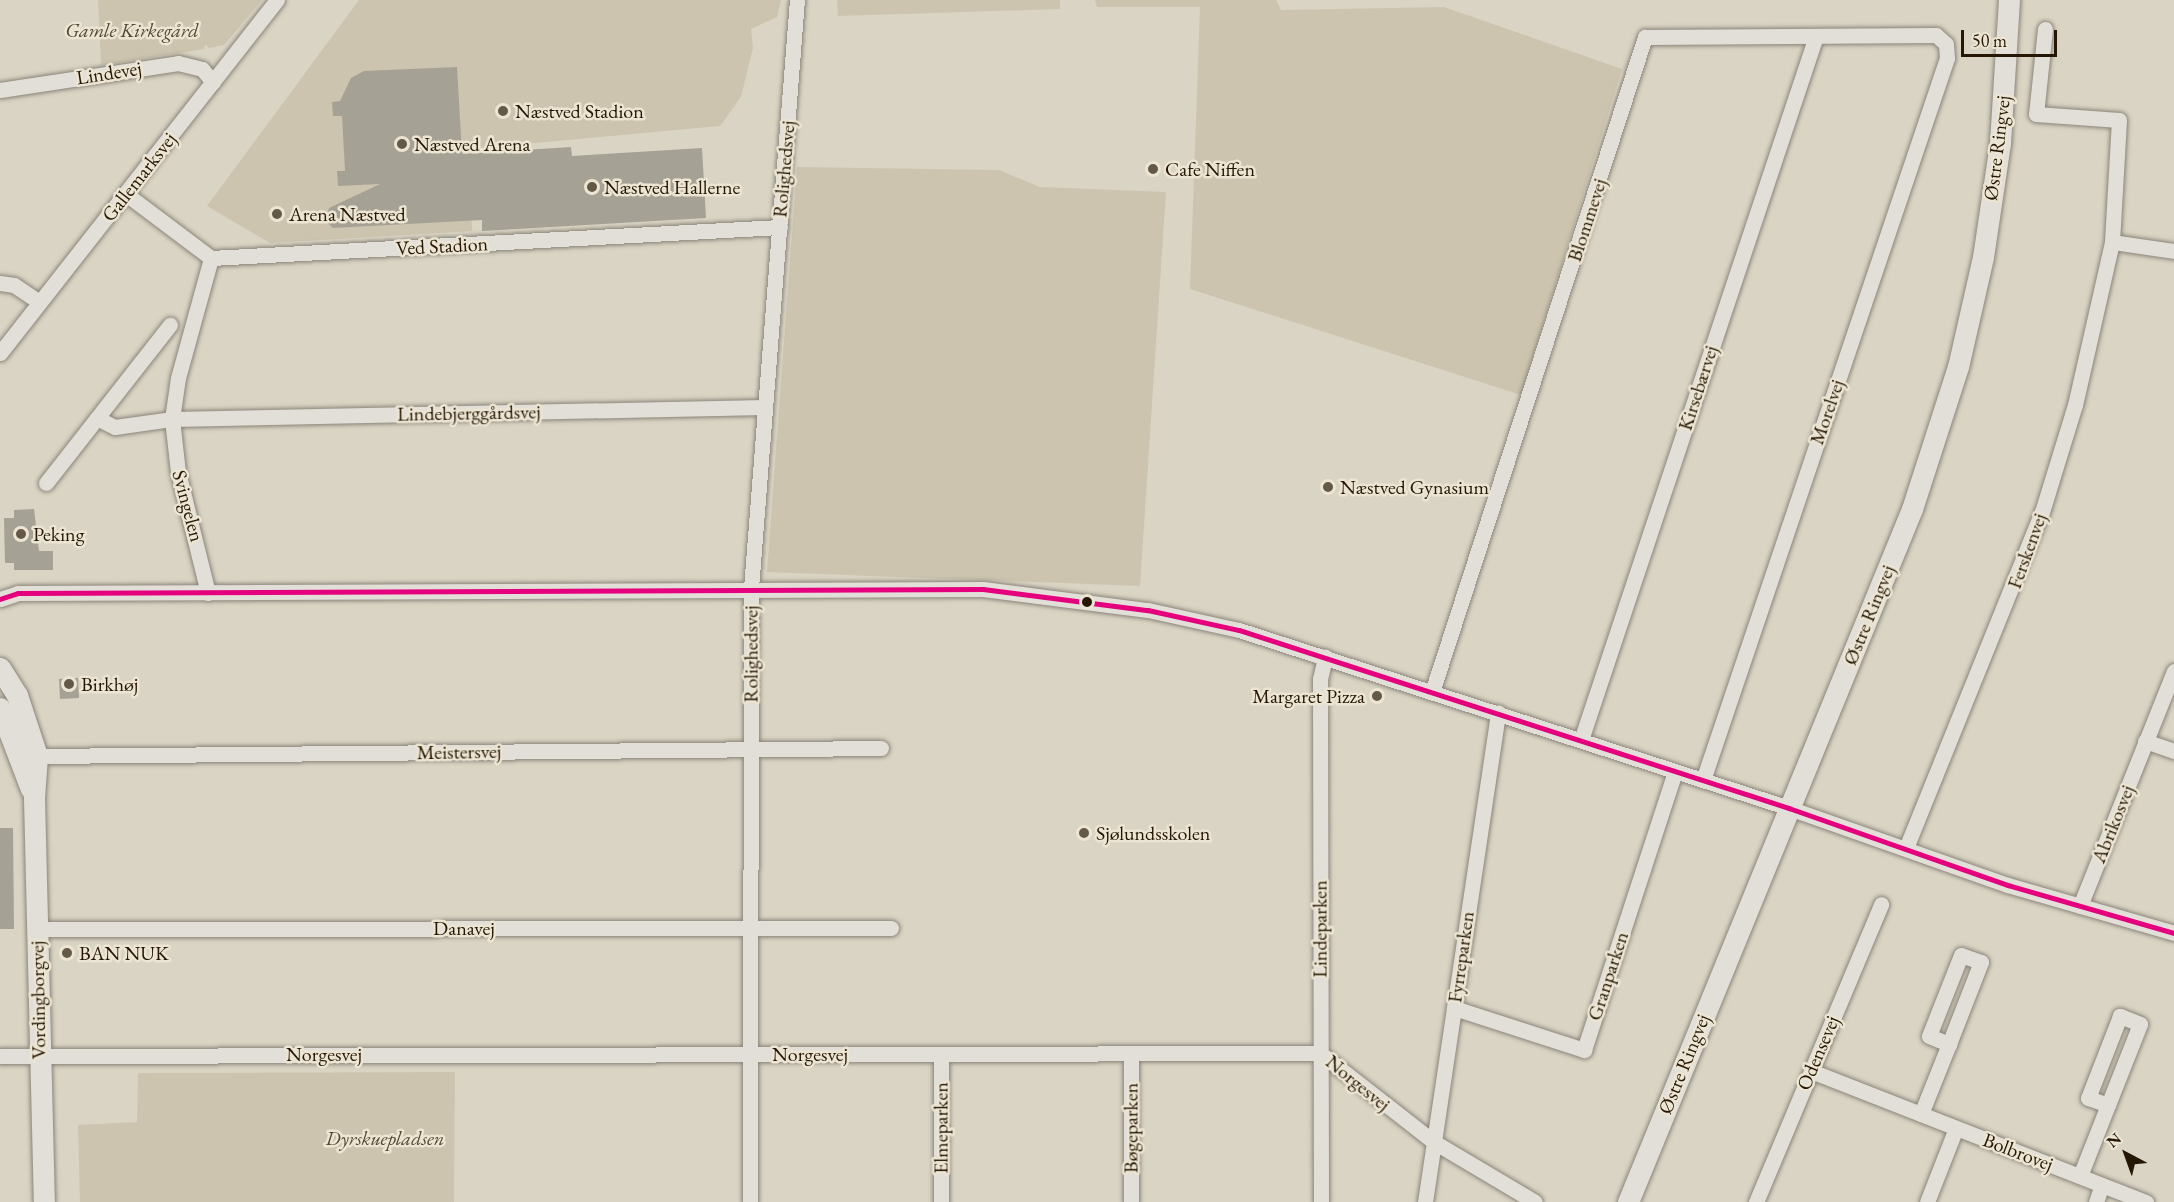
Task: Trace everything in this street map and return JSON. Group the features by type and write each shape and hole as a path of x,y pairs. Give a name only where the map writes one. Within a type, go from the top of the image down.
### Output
{"street":[{"name":"Gallemarksvej","path":"0,352 277,0"},
{"name":"Rolighedsvej","path":"750,1202 751,588 796,0"},
{"name":"Østre Ringvej","path":"1628,1202 1912,509 1958,367 1983,257 2000,143 2009,0"},
{"name":"Ferskenvej","path":"1906,848 2042,512 2075,405 2112,242 2119,120 2036,114 2045,29"},
{"name":"Blommevej","path":"1432,692 1645,37 1936,34 1947,44"},
{"name":"Kirsebærvej","path":"1581,740 1816,36"},
{"name":"Morelvej","path":"1703,780 1947,58 1947,44"},
{"name":"Lindevej","path":"0,90 178,63 202,69 213,82"},
{"path":"126,194 212,258"},
{"name":"Ved Stadion","path":"212,258 780,227"},
{"path":"2112,242 2174,251"},
{"name":"Svingelen","path":"208,593 178,472 172,419 178,378 212,258"},
{"path":"0,283 15,285 39,302"},
{"path":"46,483 170,325"},
{"name":"Lindebjerggårdsvej","path":"172,419 765,407"},
{"path":"97,418 115,427 172,419"},
{"path":"0,598 18,593 751,588 1026,592 1206,620 1498,712 2080,906 2174,933"},
{"name":"Lindeparken","path":"1321,1202 1320,679 1325,657"},
{"name":"Vordingborgvej","path":"0,668 17,695 37,756 34,798 44,1202"},
{"name":"Abrikosvej","path":"2080,906 2174,671"},
{"name":"Vordingborgvej","path":"0,708 34,798"},
{"name":"Fyrreparken","path":"1425,1202 1498,712"},
{"path":"2145,741 2174,751"},
{"name":"Meistersvej","path":"37,756 881,748"},
{"name":"Granparken","path":"1454,1008 1584,1050 1675,771"},
{"name":"Odensevej","path":"1756,1202 1881,904"},
{"name":"Danavej","path":"37,929 891,928"},
{"path":"1921,1114 1949,1044 1981,962 1961,955 1929,1036 1949,1044"},
{"path":"2080,1176 2140,1024 2120,1016 2088,1098 2108,1105"},
{"name":"Norgesvej","path":"0,1056 1320,1053 1434,1142 1535,1202"},
{"name":"Elmeparken","path":"941,1054 941,1202"},
{"name":"Bøgeparken","path":"1131,1054 1131,1202"},
{"name":"Bolbrovej","path":"1810,1071 2146,1202"},
{"path":"1927,1202 1956,1128"},
{"path":"2096,1202 2102,1185"}],"green space":[{"name":"Gamle Kirkegård","path":"98,0 262,0 224,45 209,48 205,44 204,49 101,65"},
{"name":"Næstved Stadion","path":"359,0 781,0 777,17 751,29 753,48 741,97 720,126 469,149 472,231 270,243 207,206"},
{"path":"837,0 1060,0 1060,9 838,16"},
{"path":"1095,0 1276,0 1281,10 1444,7 1622,69 1521,395 1190,289 1200,7 1097,7"},
{"path":"797,167 999,170 1040,187 1166,192 1140,586 767,572"},
{"name":"Dyrskuepladsen","path":"455,1072 454,1202 80,1202 78,1125 137,1122 138,1073"}],"building":[{"path":"457,67 462,154 571,147 572,156 702,148 706,218 482,231 482,220 333,228 326,221 329,208 380,184 338,186 337,171 345,171 342,116 333,116 332,102 340,101 351,78 364,71"},
{"name":"Peking","path":"34,509 39,551 53,551 53,570 14,570 14,563 5,563 4,518 14,518 14,510"},
{"name":"Birkhøj","path":"78,678 79,698 60,699 59,679"},
{"path":"0,828 13,828 14,929 0,929"}],"transit line":[{"path":"0,599 18,593 983,589 1148,610 1239,630 1789,808 2008,885 2174,933"}],"place":[{"name":"Næstved Stadion","path":"503,111"},
{"name":"Næstved Arena","path":"402,144"},
{"name":"Cafe Niffen","path":"1153,169"},
{"name":"Næstved Hallerne","path":"592,187"},
{"name":"Arena Næstved","path":"277,214"},
{"name":"Næstved Gynasium","path":"1328,487"},
{"name":"Peking","path":"21,534"},
{"name":"Birkhøj","path":"69,684"},
{"name":"Margaret Pizza","path":"1377,696"},
{"name":"Sjølundsskolen","path":"1084,833"},
{"name":"BAN NUK","path":"67,953"}]}
